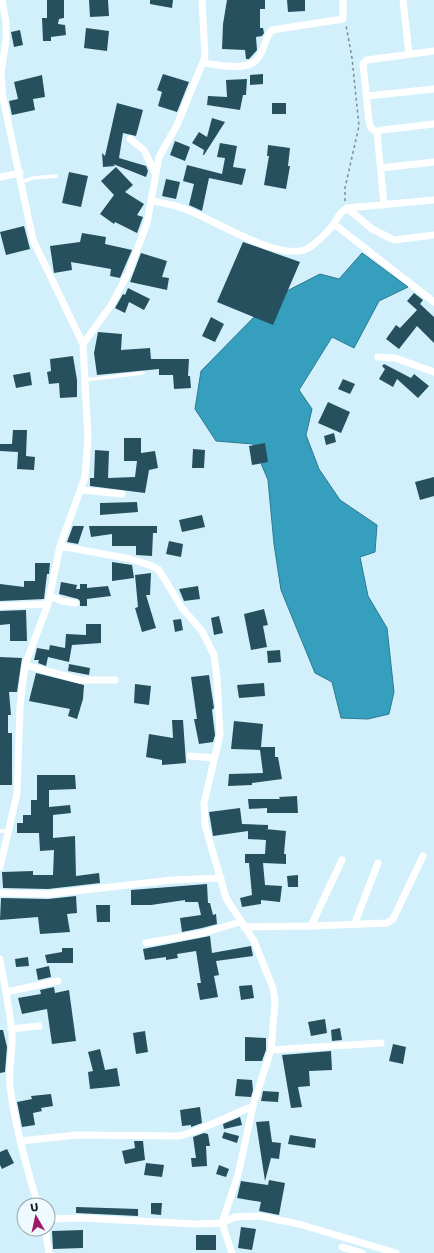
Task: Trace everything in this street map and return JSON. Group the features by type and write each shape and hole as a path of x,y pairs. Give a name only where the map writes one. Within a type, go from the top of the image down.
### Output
{"street":[{"path":"0,867 17,794 20,706 26,666 48,604 60,546 86,477 88,439 83,344 33,240 1,85 6,35 2,0"},
{"path":"83,344 112,304 129,271 147,222 159,157 177,125 193,81 203,63 202,0"},
{"path":"203,63 239,67 248,66 259,58 268,35 272,30 343,19 343,0"},
{"path":"403,0 409,54"},
{"path":"384,205 377,132 371,128 368,120 367,96 363,68 365,61 434,51"},
{"path":"367,96 434,89"},
{"path":"377,132 382,130 434,124"},
{"path":"130,139 144,150 155,173"},
{"path":"381,168 434,162"},
{"path":"0,177 20,173"},
{"path":"152,201 189,210 242,236 280,251 291,252 308,248 334,224 340,212 347,208 434,200"},
{"path":"347,208 372,229 394,240 434,235"},
{"path":"334,224 434,302"},
{"path":"378,357 395,358 434,372"},
{"path":"81,490 122,494"},
{"path":"60,546 131,559 152,566 163,574 182,608 202,631 214,655 220,722 218,746 204,803 203,815 208,840 226,898 254,941 273,988 275,1002 272,1050 253,1106 238,1175 222,1223 232,1253"},
{"path":"50,596 62,601 75,603"},
{"path":"0,606 48,604"},
{"path":"26,666 80,680 115,680"},
{"path":"190,756 214,758"},
{"path":"146,943 203,933 242,924 311,926 382,924 394,919 423,856"},
{"path":"311,926 342,860"},
{"path":"354,925 378,863"},
{"path":"0,893 48,894 173,880 221,878"},
{"path":"0,960 11,1029 10,1084 20,1141 36,1197"},
{"path":"6,992 58,981"},
{"path":"11,1029 39,1026"},
{"path":"272,1050 381,1043"},
{"path":"20,1141 77,1135 180,1136 198,1130 253,1106"},
{"path":"56,1219 82,1218 195,1224 222,1223 235,1217 259,1216 299,1224 396,1253"},
{"path":"46,1237 49,1253"},
{"path":"342,1247 362,1253"}],"lane":[{"path":"21,182 33,178 56,176"},
{"path":"84,380 143,373"},
{"path":"0,831 8,831"}],"path":[{"path":"343,19 349,34 359,126 345,188 344,198 347,208"}],"water":[{"path":"362,253 408,287 379,301 354,348 332,337 299,390 312,409 306,435 319,469 340,500 377,525 375,552 360,557 368,596 387,628 394,692 389,714 368,719 341,718 332,682 315,673 281,590 274,544 268,480 253,444 216,441 195,409 201,371 259,312 281,294 320,274 339,279"}],"building":[{"path":"47,0 64,0 64,18 59,19 58,24 65,25 66,35 51,37 51,41 43,41 42,18 47,18"},
{"path":"89,0 108,0 109,16 90,17"},
{"path":"150,0 173,0 172,8 150,4"},
{"path":"227,0 265,0 265,9 260,9 260,28 263,28 264,33 262,36 256,37 257,50 249,59 246,59 245,50 222,49 223,24"},
{"path":"287,0 305,0 305,11 288,12"},
{"path":"86,28 109,31 107,51 84,48"},
{"path":"20,30 23,45 14,47 11,32"},
{"path":"163,74 189,82 177,112 158,106 162,92 157,90"},
{"path":"263,74 263,84 250,85 250,75"},
{"path":"42,75 45,97 33,99 35,110 12,115 9,101 18,99 14,82"},
{"path":"247,79 246,95 243,95 240,110 207,105 208,96 227,97 226,80"},
{"path":"117,103 143,110 136,136 123,133 119,158 146,166 148,171 146,177 113,164 115,166 103,167 102,153 105,156"},
{"path":"272,103 286,103 286,114 272,114"},
{"path":"212,118 225,122 203,155 204,150 192,143 199,132 207,137"},
{"path":"175,141 190,147 185,161 170,155"},
{"path":"220,143 237,146 233,167 246,169 242,185 209,178 202,211 189,205 194,184 183,181 187,165 222,174 225,158 217,157"},
{"path":"268,145 290,148 288,166 290,166 286,189 264,185 269,156 267,156"},
{"path":"116,167 133,185 125,192 144,204 137,215 143,217 137,233 115,222 114,224 100,214 114,195 101,181"},
{"path":"69,172 88,176 81,207 62,203"},
{"path":"166,179 180,182 176,199 162,196"},
{"path":"24,226 30,249 6,255 0,232"},
{"path":"82,233 106,237 105,244 132,250 120,278 110,276 111,269 71,262 72,270 54,273 50,246 80,242"},
{"path":"243,242 300,262 273,325 217,302"},
{"path":"141,253 167,261 162,277 169,278 167,290 130,282"},
{"path":"128,288 150,299 144,310 129,302 125,313 115,308 123,294 125,295"},
{"path":"414,293 423,300 420,304 434,317 434,343 417,326 399,349 386,339 396,325 400,328 417,310 407,301"},
{"path":"211,317 224,324 215,342 202,336"},
{"path":"98,332 122,334 121,350 150,348 151,359 189,359 188,376 190,376 191,388 174,389 173,375 159,375 159,369 97,375 94,353"},
{"path":"73,356 77,380 77,397 60,398 59,383 49,384 47,372 51,371 50,359"},
{"path":"384,364 411,378 414,374 429,386 418,398 397,379 393,387 379,379 385,369 382,366"},
{"path":"30,372 32,385 16,388 13,375"},
{"path":"343,379 355,384 350,394 338,389"},
{"path":"328,402 350,412 341,433 318,423"},
{"path":"13,430 27,430 26,456 35,457 34,470 17,469 18,452 0,451 0,444 12,444"},
{"path":"334,433 336,442 326,445 324,436"},
{"path":"124,438 141,438 141,453 155,451 158,468 149,470 145,493 90,486 90,478 94,478 95,450 109,451 108,478 135,477 137,461 124,461"},
{"path":"265,443 268,462 252,465 249,446"},
{"path":"193,449 205,450 204,468 192,468"},
{"path":"434,477 434,496 420,500 415,482"},
{"path":"137,502 138,512 100,515 100,503"},
{"path":"202,515 205,527 182,532 179,520"},
{"path":"73,526 84,526 78,544 67,542"},
{"path":"89,526 157,526 157,533 153,533 152,556 136,555 136,546 112,546 112,534 91,537"},
{"path":"169,541 183,544 181,557 166,554"},
{"path":"112,562 132,565 134,578 112,581"},
{"path":"35,563 50,563 44,599 0,601 0,584 24,587 24,581 35,581"},
{"path":"151,573 150,595 146,595 156,628 142,632 135,608 138,607 135,575"},
{"path":"61,582 77,585 76,589 80,589 80,584 87,584 87,588 108,586 111,596 87,599 87,606 80,606 80,601 78,599 59,594"},
{"path":"198,586 200,599 184,601 179,589"},
{"path":"264,609 268,625 263,626 267,647 251,650 244,614"},
{"path":"26,610 27,641 10,641 10,624 0,625 0,611"},
{"path":"219,616 223,633 214,635 211,618"},
{"path":"181,619 183,630 175,632 173,620"},
{"path":"86,624 101,624 101,643 72,645 69,662 48,657 46,666 38,663 39,660 34,660 37,648 49,650 50,645 65,648 66,634 86,635"},
{"path":"280,650 281,662 268,663 267,651"},
{"path":"0,657 22,658 17,692 9,692 11,715 8,715 8,733 12,733 12,785 0,785"},
{"path":"69,664 90,668 89,675 68,671"},
{"path":"36,673 84,685 83,699 77,719 68,716 70,709 29,701"},
{"path":"209,675 214,708 212,710 215,735 213,742 199,744 194,719 197,719 191,677"},
{"path":"264,683 265,696 239,698 237,685"},
{"path":"135,684 151,686 149,705 134,703"},
{"path":"172,720 183,720 186,763 162,765 162,760 146,757 149,734 173,738"},
{"path":"234,721 263,724 261,747 275,747 275,757 278,757 282,779 252,783 252,785 228,786 229,774 263,773 260,750 231,749"},
{"path":"37,775 75,775 76,789 49,790 49,807 70,805 71,813 53,815 53,838 75,836 76,876 99,873 100,883 48,889 3,888 2,872 33,871 33,875 53,875 54,850 40,851 39,833 17,833 17,823 23,823 23,815 31,815 31,800 37,800"},
{"path":"297,796 298,813 267,813 267,808 249,809 248,799 280,799 279,797"},
{"path":"240,808 242,824 268,825 268,829 265,829 286,831 284,854 286,854 286,864 263,863 265,885 282,886 280,902 261,900 261,904 242,907 240,898 252,895 249,863 245,863 245,854 265,854 266,840 248,839 248,831 213,836 209,812"},
{"path":"298,875 298,887 288,887 287,876"},
{"path":"207,884 208,903 210,903 213,915 216,914 217,924 182,932 180,918 201,915 198,902 185,902 185,900 151,905 131,905 131,890"},
{"path":"76,896 77,913 67,914 70,932 40,934 38,917 0,920 1,898 48,899"},
{"path":"96,905 110,905 110,922 97,922"},
{"path":"210,936 212,953 251,946 253,956 216,961 219,975 214,976 218,997 200,1000 197,983 201,983 196,951 177,954 178,958 166,960 166,957 145,960 143,949"},
{"path":"62,948 73,948 73,963 47,963 45,955 62,952"},
{"path":"28,957 29,966 16,967 15,959"},
{"path":"49,966 51,977 38,980 36,969"},
{"path":"252,985 254,998 241,1000 239,986"},
{"path":"54,987 55,993 69,990 76,1041 52,1044 47,1009 22,1014 18,998 41,994 40,990"},
{"path":"325,1019 327,1033 311,1036 308,1022"},
{"path":"340,1028 342,1040 332,1041 331,1030"},
{"path":"0,1030 3,1030 7,1047 5,1072 0,1073"},
{"path":"145,1031 148,1052 136,1054 133,1033"},
{"path":"245,1037 266,1038 266,1050 262,1061 245,1061"},
{"path":"393,1044 406,1047 403,1064 389,1061"},
{"path":"100,1049 105,1070 117,1068 120,1086 90,1089 88,1072 93,1071 88,1052"},
{"path":"331,1051 332,1070 309,1071 310,1086 298,1087 302,1107 291,1108 282,1055"},
{"path":"237,1079 252,1080 253,1090 251,1097 235,1096"},
{"path":"263,1091 279,1092 278,1102 261,1101"},
{"path":"51,1094 53,1106 41,1108 42,1111 33,1113 35,1125 22,1127 17,1102 32,1099 31,1096"},
{"path":"200,1107 202,1123 191,1127 191,1125 182,1126 180,1110"},
{"path":"240,1117 242,1125 224,1129 223,1124"},
{"path":"269,1121 272,1142 281,1143 279,1159 271,1158 265,1181 256,1122"},
{"path":"224,1132 239,1136 237,1143 222,1138"},
{"path":"204,1133 208,1134 210,1146 206,1146 207,1166 192,1167 191,1158 196,1158 193,1137"},
{"path":"290,1135 316,1139 315,1148 288,1144"},
{"path":"134,1141 143,1141 145,1160 125,1164 122,1151 135,1148"},
{"path":"7,1149 14,1163 2,1169 0,1165 0,1152"},
{"path":"146,1163 164,1165 162,1177 144,1175"},
{"path":"219,1165 229,1169 226,1177 216,1174"},
{"path":"269,1180 285,1183 279,1215 259,1211 261,1202 237,1198 241,1181 268,1185"},
{"path":"151,1203 162,1203 161,1215 151,1214"},
{"path":"76,1207 138,1209 138,1216 76,1213"},
{"path":"241,1227 256,1229 252,1250 238,1248"},
{"path":"83,1230 83,1248 53,1249 52,1237 56,1237 56,1231"},
{"path":"196,1235 216,1235 216,1250 196,1250"}]}
